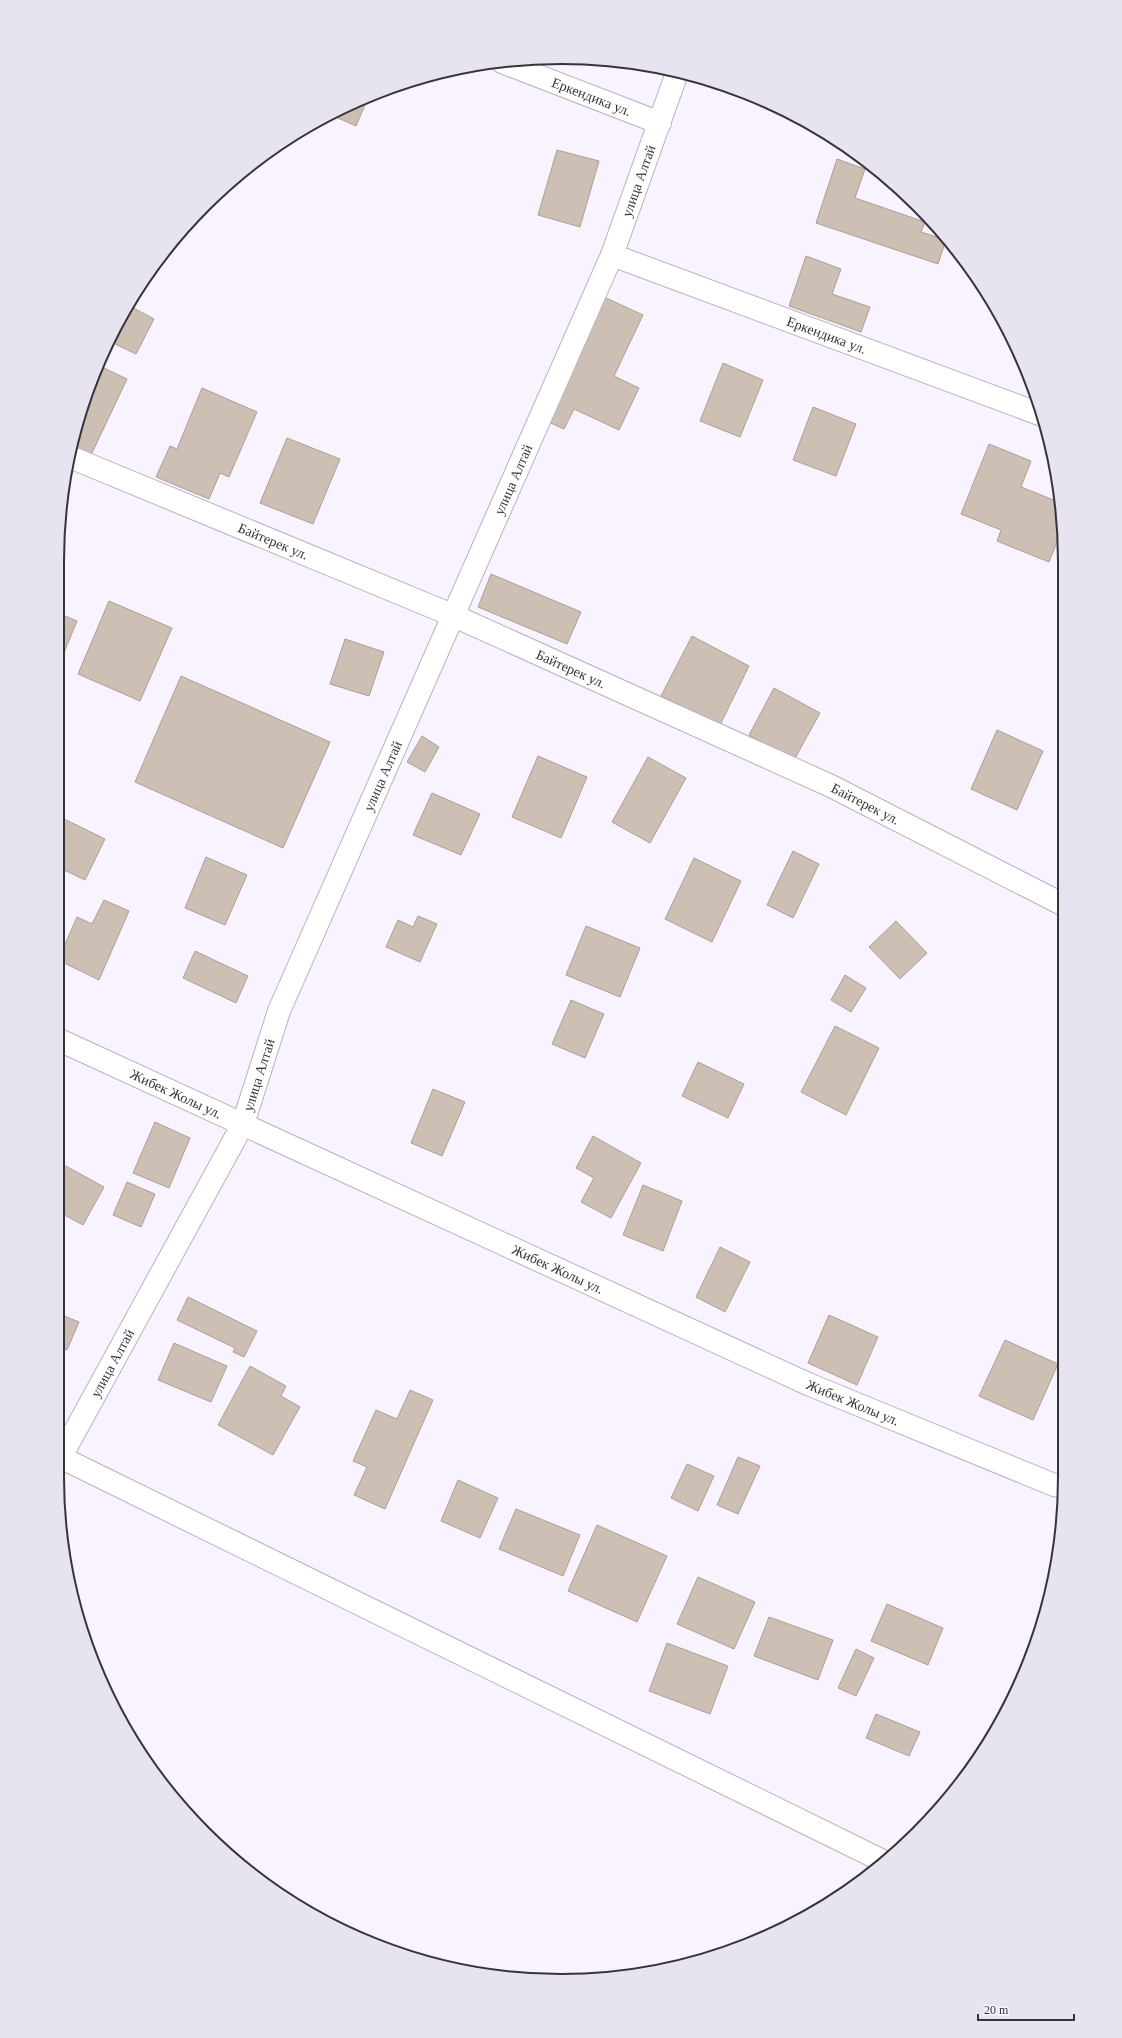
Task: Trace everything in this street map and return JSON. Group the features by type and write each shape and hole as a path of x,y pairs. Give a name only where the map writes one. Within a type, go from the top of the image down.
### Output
{"street":[{"name":"Еркендика ул.","path":"513,66 660,123"},
{"name":"улица Алтай","path":"64,1451 243,1124 279,1011 452,615 612,255 675,78"},
{"name":"Еркендика ул.","path":"612,255 1035,413"},
{"name":"Байтерек ул.","path":"75,459 452,615 831,786 1058,902"},
{"name":"Жибек Жолы ул.","path":"64,1042 808,1384 1054,1486 1058,1486"},
{"path":"64,1462 879,1859"}],"building":[{"path":"365,105 356,126 337,117"},
{"path":"557,150 599,161 580,227 538,215"},
{"path":"837,159 865,169 855,198 923,221 925,223 921,232 939,238 944,245 938,264 816,223"},
{"path":"806,256 841,269 832,294 870,307 861,332 789,306"},
{"path":"604,297 643,315 614,376 639,388 619,430 574,409 564,429 546,421"},
{"path":"134,308 154,319 136,354 114,343"},
{"path":"723,363 763,380 740,437 700,421"},
{"path":"103,368 127,379 91,455 77,449 90,401"},
{"path":"202,388 257,412 229,477 220,473 209,499 156,477 170,446 177,449"},
{"path":"813,407 856,424 836,476 793,460"},
{"path":"287,438 340,459 313,524 260,503"},
{"path":"989,444 1031,461 1021,487 1054,500 1057,541 1049,562 997,541 1001,530 961,514"},
{"path":"491,574 581,612 567,644 478,607"},
{"path":"109,601 172,628 140,701 78,674"},
{"path":"64,616 77,621 64,653"},
{"path":"692,636 749,666 720,725 661,696"},
{"path":"345,639 384,652 369,696 330,684"},
{"path":"181,676 330,742 283,848 135,782"},
{"path":"774,688 820,713 794,760 749,735"},
{"path":"997,730 1043,751 1017,810 971,789"},
{"path":"422,736 439,747 425,772 407,762"},
{"path":"538,756 587,777 561,838 512,817"},
{"path":"648,757 686,778 650,843 612,822"},
{"path":"432,793 480,814 461,855 413,835"},
{"path":"64,819 105,839 85,880 64,870"},
{"path":"793,851 819,864 793,918 767,905"},
{"path":"206,857 247,875 225,925 185,908"},
{"path":"694,858 741,881 712,942 665,919"},
{"path":"104,900 129,911 99,980 64,963 64,946 77,917 92,924"},
{"path":"418,916 437,924 420,962 386,947 398,920 413,927"},
{"path":"896,921 927,953 900,979 869,947"},
{"path":"586,926 640,948 620,997 566,975"},
{"path":"195,951 248,976 236,1003 183,978"},
{"path":"845,975 866,988 851,1012 831,1000"},
{"path":"571,1000 604,1014 585,1058 552,1044"},
{"path":"835,1026 879,1048 846,1115 801,1092"},
{"path":"698,1062 744,1084 728,1118 682,1096"},
{"path":"433,1089 465,1102 442,1156 411,1143"},
{"path":"155,1122 190,1138 169,1188 133,1173"},
{"path":"593,1136 641,1163 611,1218 581,1202 594,1178 576,1168"},
{"path":"64,1165 104,1187 83,1225 64,1215"},
{"path":"127,1182 155,1194 141,1227 113,1215"},
{"path":"643,1185 682,1201 663,1251 623,1235"},
{"path":"720,1247 750,1262 725,1312 696,1297"},
{"path":"188,1297 257,1331 244,1357 233,1352 235,1348 177,1320"},
{"path":"829,1315 878,1337 857,1385 808,1363"},
{"path":"64,1316 79,1322 67,1350 64,1349"},
{"path":"1005,1340 1058,1364 1033,1420 979,1396"},
{"path":"174,1343 227,1366 211,1402 158,1380"},
{"path":"250,1366 286,1386 281,1396 300,1407 273,1455 218,1425"},
{"path":"410,1390 433,1400 385,1509 354,1495 367,1467 353,1461 376,1410 397,1419"},
{"path":"738,1457 760,1466 738,1514 717,1505"},
{"path":"687,1464 714,1476 698,1511 671,1498"},
{"path":"458,1480 498,1498 480,1538 441,1521"},
{"path":"516,1509 580,1535 563,1576 499,1549"},
{"path":"597,1525 667,1556 637,1622 568,1591"},
{"path":"698,1577 755,1602 734,1649 677,1624"},
{"path":"887,1604 943,1628 928,1665 871,1641"},
{"path":"769,1617 833,1640 818,1680 754,1656"},
{"path":"667,1643 728,1666 710,1714 649,1691"},
{"path":"856,1649 874,1658 856,1696 838,1688"},
{"path":"876,1714 920,1732 909,1756 866,1738"}]}
